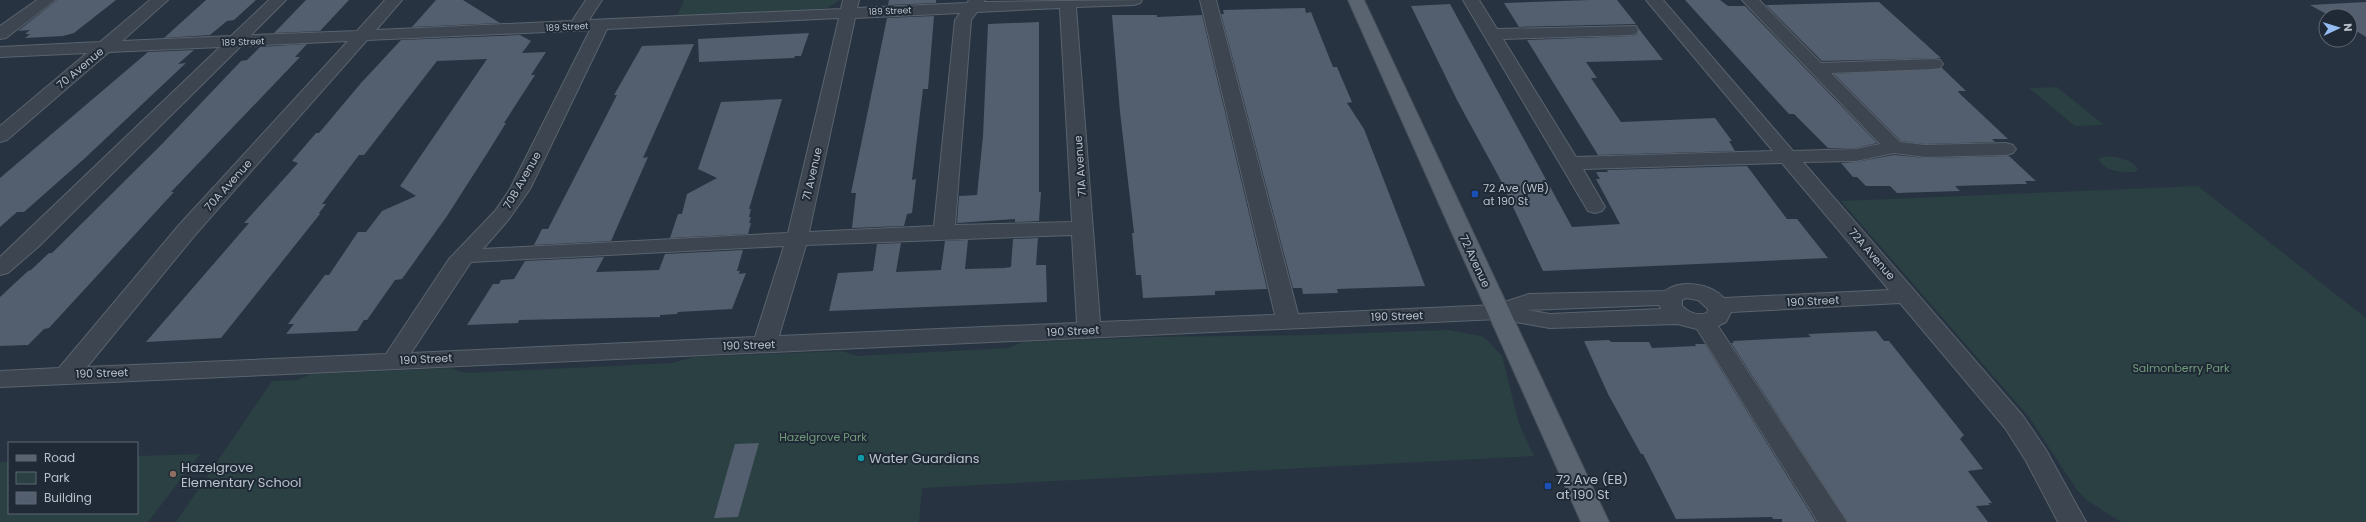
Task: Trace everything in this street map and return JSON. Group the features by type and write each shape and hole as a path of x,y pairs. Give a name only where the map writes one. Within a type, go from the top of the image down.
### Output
{"main road":[{"name":"72 Avenue","path":"1356,0 1595,522"}],"street":[{"path":"0,34 47,0"},
{"name":"70 Avenue","path":"0,136 160,0"},
{"path":"0,268 30,242 278,0"},
{"name":"70A Avenue","path":"67,375 187,230 394,0"},
{"path":"577,26 594,0"},
{"name":"189 Street","path":"0,52 602,25 849,6 1134,0"},
{"path":"1208,0 1288,320"},
{"path":"1471,0 1570,163 1595,208"},
{"name":"72A Avenue","path":"1654,0 2014,422 2037,457 2072,522"},
{"path":"1750,0 1894,147"},
{"name":"71A Avenue","path":"1063,2 1084,228 1088,330"},
{"path":"944,231 963,19 974,4"},
{"name":"71 Avenue","path":"764,345 775,316 797,240 849,6"},
{"name":"70B Avenue","path":"393,360 463,256 502,215 520,189 602,25"},
{"path":"1491,34 1630,30"},
{"path":"1818,68 1934,64"},
{"path":"1570,163 1787,155 1856,155 1894,147 1925,151 2006,149"},
{"path":"463,256 797,240 944,231 1084,228"},
{"name":"190 Street","path":"0,379 393,360 1499,312 1550,321 1908,296"},
{"path":"1693,310 1833,522"}],"green space":[{"path":"684,0 840,0 827,8 812,10 677,16"},
{"path":"2057,87 2104,125 2075,126 2029,88"},
{"path":"2107,156 2128,161 2135,165 2138,169 2135,172 2120,172 2110,169 2102,164 2098,159"},
{"name":"Salmonberry Park","path":"2198,186 2366,318 2366,522 2121,522 2088,501 2077,490 2029,417 1841,201"},
{"name":"Hazelgrove Park","path":"1448,330 1481,336 1487,340 1502,356 1519,424 1534,456 922,488 919,522 176,522 272,381 298,380 311,374 450,368 466,373 673,363 693,357 842,351 857,356 1008,348 1023,342 1153,337 1308,335"},
{"path":"200,454 148,522 0,522 0,462 8,462 8,514 138,514 138,456"}],"building":[{"path":"57,0 116,0 74,33 63,36 25,38 30,34 25,34 30,30 18,31"},
{"path":"206,0 256,0 234,20 227,21 210,35 164,38"},
{"path":"306,0 349,0 320,31 274,33"},
{"path":"436,0 463,0 500,23 412,27"},
{"path":"889,0 936,0 936,3 888,5"},
{"path":"1617,0 1636,24 1519,27 1504,3"},
{"path":"1685,0 1720,0 1728,6 1745,6 1877,143 1856,148 1828,148 1794,114 1789,114"},
{"path":"1879,2 1941,58 1822,61 1766,5"},
{"path":"2366,2 2366,37 2358,32 2358,8 2318,8 2318,9 2310,5"},
{"path":"1450,4 1572,227 1620,224 1596,179 1600,179 1596,172 1608,172 1607,170 1747,166 1787,219 1797,219 1828,258 1543,271 1499,177 1458,102 1411,6"},
{"path":"1305,8 1306,13 1311,12 1333,67 1337,67 1352,102 1347,103 1364,129 1425,286 1337,289 1338,293 1303,294 1302,288 1293,288 1221,14 1224,14 1223,10"},
{"path":"1112,15 1157,15 1157,17 1202,15 1267,289 1215,291 1215,295 1143,298 1141,275 1136,275 1132,233 1134,233 1120,112"},
{"path":"934,16 928,89 923,89 912,180 916,179 912,213 907,214 904,226 852,228 856,193 851,193 887,18"},
{"path":"1039,22 1039,192 1041,192 1039,221 1015,222 1015,219 957,223 959,196 977,195 983,136 988,24"},
{"path":"1639,29 1663,60 1586,62 1597,78 1591,78 1621,122 1715,118 1732,141 1729,141 1735,151 1598,155 1527,40 1630,36 1637,35"},
{"path":"809,33 801,56 795,56 794,58 699,62 698,39"},
{"path":"520,35 531,41 522,53 546,52 531,75 535,75 447,216 402,279 395,280 367,320 364,320 357,331 286,334 294,324 288,324 325,275 329,275 358,232 366,232 382,211 416,196 400,186 487,59 437,61 364,155 359,155 322,204 326,204 319,213 320,214 221,338 146,342 249,223 244,223 298,163 292,161 316,133 319,133 361,83 401,40"},
{"path":"307,44 295,57 300,57 171,192 174,192 49,328 44,329 28,345 0,346 0,297 49,253 52,253 162,144 241,61 247,60 260,47"},
{"path":"694,44 643,158 648,157 611,241 534,245 542,229 548,229 617,95 614,95 642,46"},
{"path":"194,50 178,64 186,63 84,159 24,212 17,212 0,227 0,178 148,52"},
{"path":"1942,68 1966,91 1958,91 1959,93 2008,139 1992,139 1995,142 1925,144 1901,141 1834,74"},
{"path":"782,99 749,209 751,209 749,217 751,217 749,223 751,223 748,234 670,238 678,214 682,214 687,194 717,178 698,169 721,102"},
{"path":"1894,155 1925,158 2009,156 2036,181 2025,181 2027,184 1955,186 1960,191 1897,193 1890,186 1866,186 1857,177 1853,177 1841,163 1856,162"},
{"path":"1038,238 1036,265 1046,265 1047,302 829,311 838,273 873,271 877,244 901,243 896,272 941,270 945,241 968,240 965,269 1004,268 1011,267 1013,239"},
{"path":"743,250 737,271 740,271 739,274 746,273 732,309 678,312 677,314 660,315 660,317 519,320 518,323 467,325 493,284 499,284 501,280 514,279 525,261 604,257 596,272 659,270 665,254"},
{"path":"1876,331 1884,341 1889,341 1964,435 1960,439 1983,469 1968,471 1992,503 1988,503 1990,505 1976,506 1988,522 1848,522 1731,343 1734,343 1733,341 1811,337 1808,334"},
{"path":"1609,340 1611,342 1649,342 1652,348 1696,346 1695,344 1705,344 1816,522 1782,522 1782,519 1773,519 1772,517 1676,519 1643,454 1641,454 1608,394 1584,341"},
{"path":"759,443 738,517 714,518 735,444"}],"place":[{"name":"72 Ave (WB) at 190 St","path":"1475,194"},
{"name":"Water Guardians","path":"861,458"},
{"name":"Hazelgrove Elementary School","path":"173,474"},
{"name":"72 Ave (EB) at 190 St","path":"1548,486"}]}
